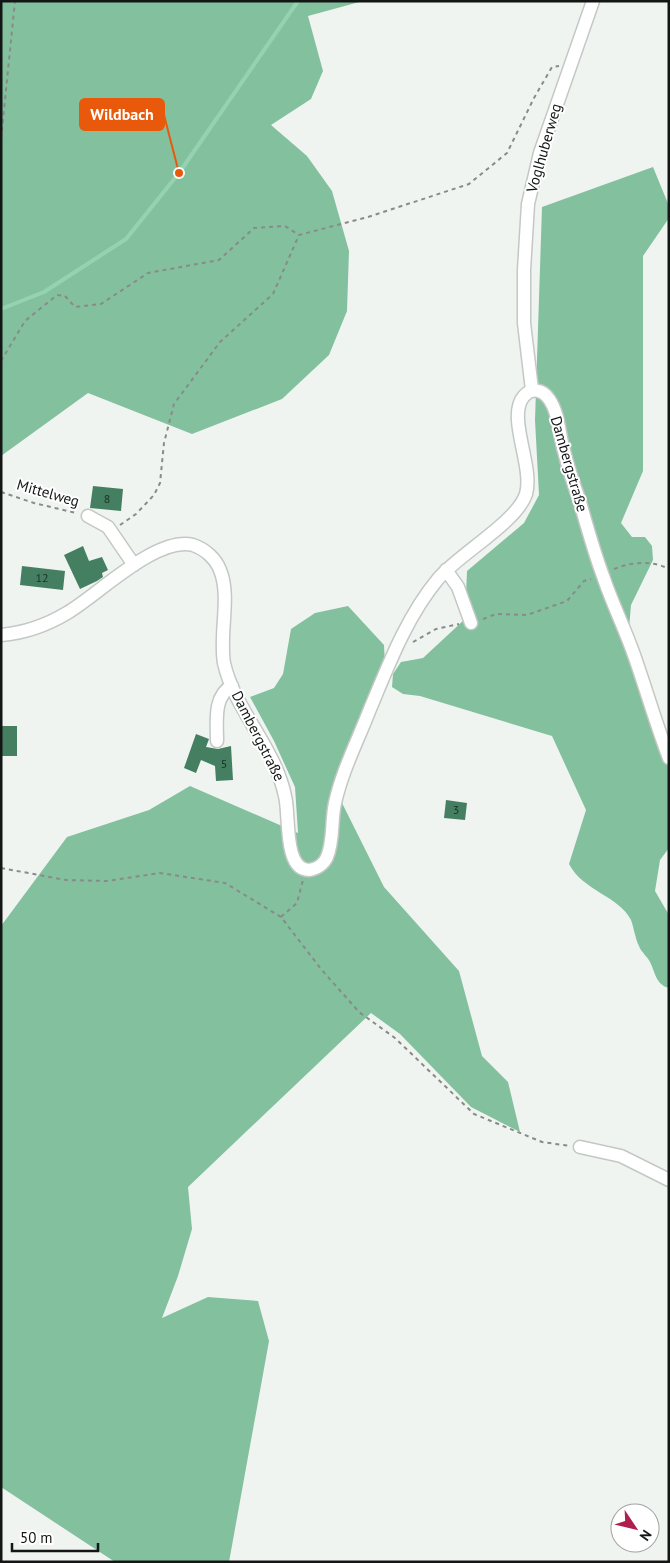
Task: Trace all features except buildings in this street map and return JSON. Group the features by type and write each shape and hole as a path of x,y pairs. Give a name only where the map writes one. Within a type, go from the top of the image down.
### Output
{"street":[{"name":"Voglhuberweg","path":"532,390 524,323 524,270 528,204 540,153 593,1"},
{"path":"306,870 314,869 321,865 327,857 338,792 380,686 399,644 428,593 446,570 502,523 522,503 526,494 528,473 518,413 520,402 525,394 532,390"},
{"name":"Dambergstraße","path":"532,390 546,394 551,402 602,575 634,654 669,758"},
{"path":"88,516 99,520 111,531 134,565"},
{"name":"Dambergstraße","path":"1,635 23,632 63,616 152,553 179,544 192,545 204,550 220,568 223,579 223,658 232,686 280,776 289,813 290,852 293,860 306,870"},
{"path":"446,570 458,586 471,623"},
{"path":"218,741 217,718 219,700 227,689 232,686"},
{"path":"580,1147 621,1156 669,1180"}],"path":[{"path":"1,139 15,1"},
{"path":"1,361 26,321 57,295 65,296 75,307 101,304 148,272 219,260 254,228 285,226 300,235 368,217 469,184 507,153 534,98 552,67 571,62"},
{"path":"111,531 136,514 154,495 160,482 164,443 174,404 220,342 273,294 300,235"},
{"name":"Mittelweg","path":"1,492 34,503 88,516"},
{"path":"399,644 409,644 436,629 471,623 496,614 527,615 567,601 584,581 622,565 656,562 669,568"},
{"path":"1,868 66,880 107,881 160,873 225,883 281,918 321,969 359,1012 395,1038 474,1114 542,1142 580,1147"},
{"path":"281,918 297,903 306,870"}],"green space":[{"path":"1,1 363,1 308,16 323,71 311,99 271,125 307,156 332,191 349,251 347,311 329,355 282,399 192,434 88,393 1,456"},
{"path":"653,167 669,206 669,218 643,256 643,471 621,523 632,537 645,537 652,546 653,560 631,605 629,628 669,761 669,848 660,860 655,891 669,915 669,988 661,984 656,978 650,962 636,940 631,920 625,912 610,899 583,881 569,864 586,810 552,736 420,696 403,694 392,687 393,674 401,662 423,658 465,619 467,571 524,523 539,495 535,420 542,207"},
{"path":"348,606 384,645 385,664 336,791 384,887 459,971 482,1056 508,1082 520,1132 471,1107 400,1034 371,1013 188,1187 192,1229 178,1276 162,1318 208,1297 258,1301 269,1341 229,1562 115,1562 1,1487 1,926 67,837 149,810 190,786 298,833 295,787 274,741 250,697 274,688 283,674 291,629 315,613"}],"waterway":[{"path":"1,309 44,292 126,239 179,173 298,1"}],"place":[{"name":"Wildbach","path":"179,173"}]}
